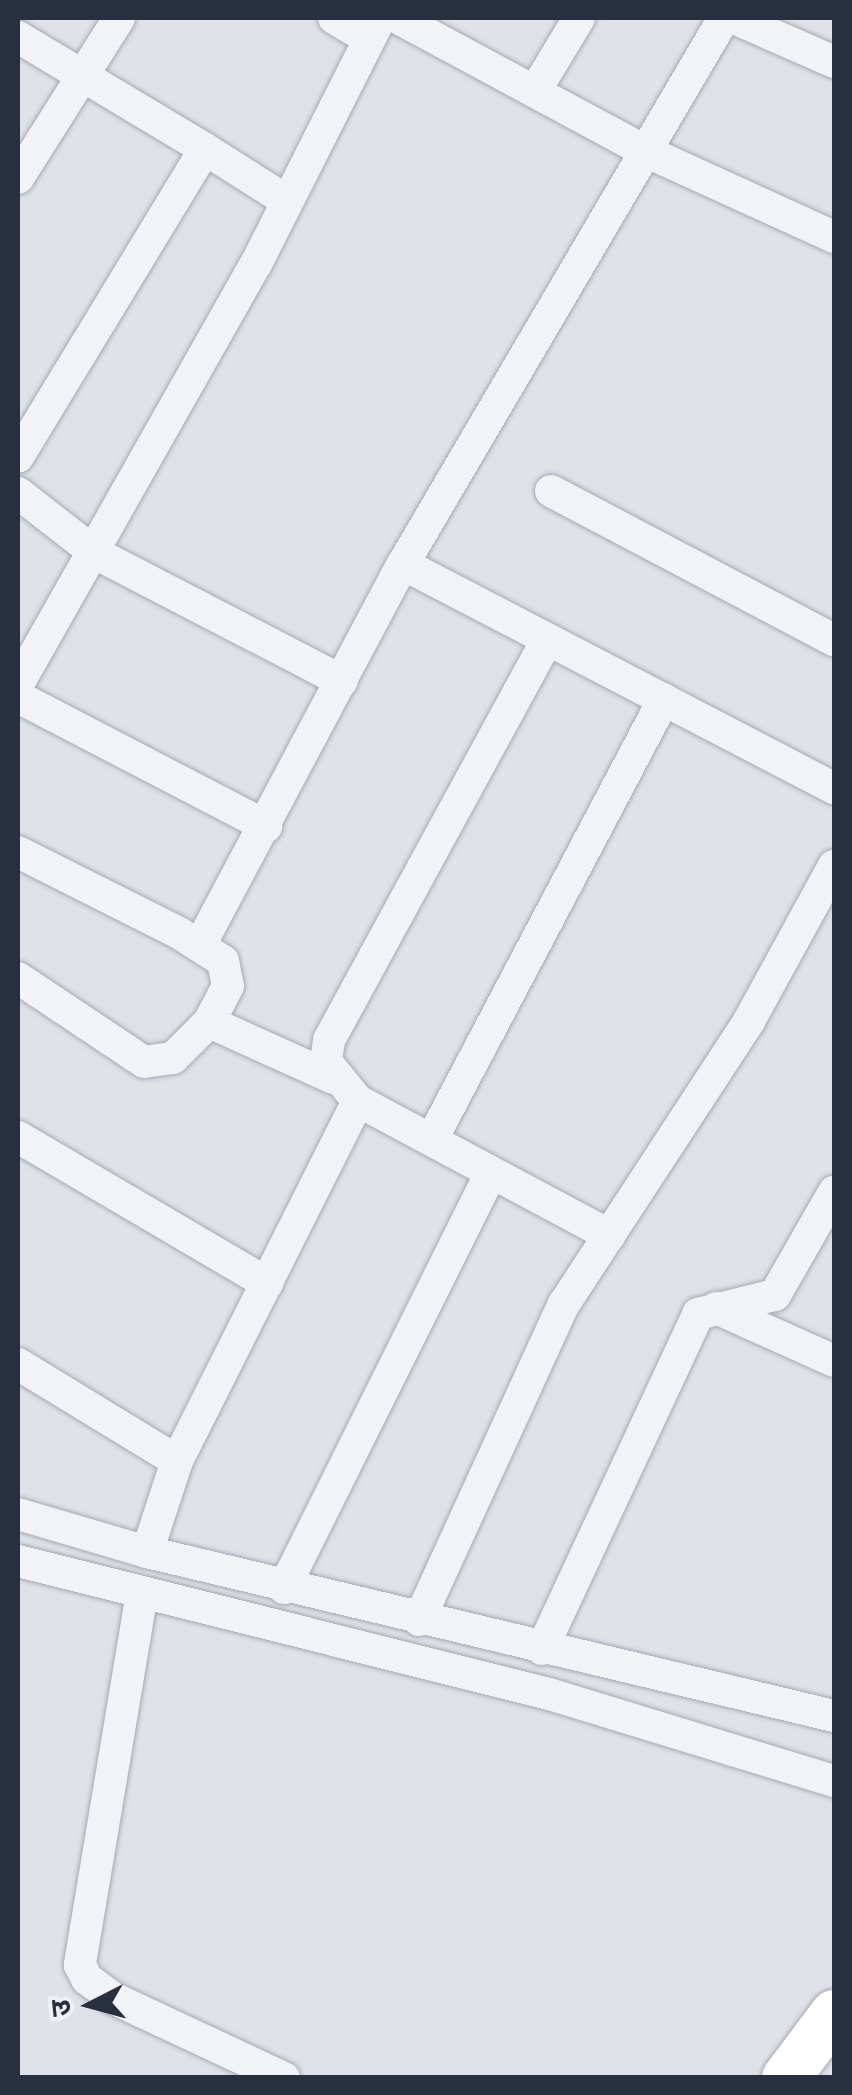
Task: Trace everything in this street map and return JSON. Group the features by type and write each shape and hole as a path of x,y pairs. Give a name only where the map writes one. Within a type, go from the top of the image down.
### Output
{"highway":[{"path":"786,2078 834,2014"}],"street":[{"path":"18,178 119,18"},
{"path":"18,684 95,553 287,201 374,28 334,18"},
{"path":"398,18 643,150 834,237"},
{"path":"535,90 579,18"},
{"path":"200,945 403,564 724,18"},
{"path":"734,18 834,62"},
{"path":"18,36 287,201"},
{"path":"18,457 205,148"},
{"path":"551,491 834,640"},
{"path":"18,493 95,553 342,681"},
{"path":"403,564 546,642 834,788"},
{"path":"333,1078 326,1062 329,1040 546,642"},
{"path":"18,697 266,826"},
{"path":"432,1139 664,699"},
{"path":"18,852 200,945 223,962 229,975 209,1022 173,1058 153,1064 18,978"},
{"path":"419,1620 564,1304 748,1021 834,866"},
{"path":"209,1022 333,1078 358,1102 609,1235"},
{"path":"147,1552 177,1461 358,1102"},
{"path":"18,1137 267,1284"},
{"path":"284,1588 491,1174"},
{"path":"542,1649 681,1341 698,1314 713,1306 764,1302 774,1295 834,1192"},
{"path":"713,1306 834,1362"},
{"path":"18,1364 177,1461"},
{"path":"18,1514 284,1588 834,1716"},
{"path":"18,1560 550,1694 834,1781"},
{"path":"142,1592 80,1965 87,1979 115,2000 284,2078"}]}
